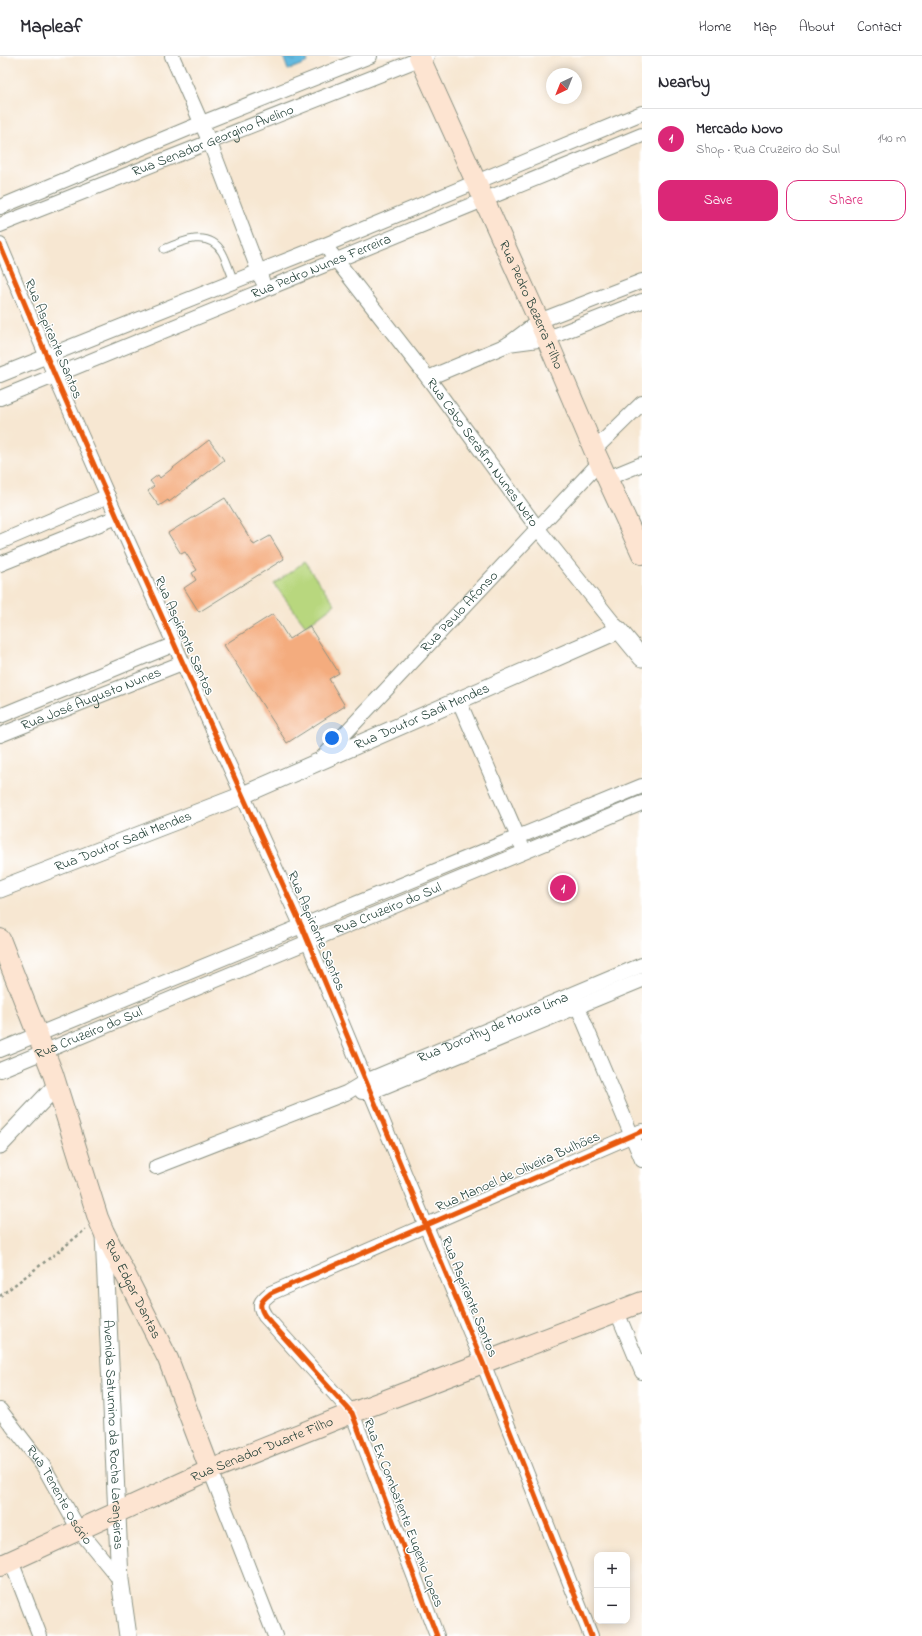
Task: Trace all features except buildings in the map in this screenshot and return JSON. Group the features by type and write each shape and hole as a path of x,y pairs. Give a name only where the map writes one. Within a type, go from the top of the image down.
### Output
{"main road":[{"name":"Rua Pedro Bezerra Filho","path":"422,57 475,182 543,330 642,554"},
{"name":"Rua Edgar Dantas","path":"0,939 41,1043 101,1225 168,1359 210,1470"},
{"name":"Rua Senador Duarte Filho","path":"6,1563 210,1470 352,1413 642,1302"}],"street":[{"path":"172,56 210,142 266,288"},
{"name":"Rua Senador Georgino Avelino","path":"0,207 202,123 370,56"},
{"name":"Rua Senador Georgino Avelino","path":"0,225 422,57"},
{"name":"Rua Pedro Nunes Ferreira","path":"0,375 46,355 326,245 642,113"},
{"name":"Rua Pedro Nunes Ferreira","path":"0,398 335,259 642,135"},
{"path":"551,150 558,169"},
{"name":"Rua Aspirante Santos","path":"0,245 55,376 117,517 175,644 182,663 244,795 308,941 483,1363 591,1636"},
{"name":"Rua Cabo Serafim Nunes Neto","path":"326,245 335,259 428,378 538,529 642,658"},
{"path":"506,344 543,330 642,281"},
{"path":"428,378 506,344 543,330 642,301"},
{"path":"601,463 642,403"},
{"name":"Rua Paulo Afonso","path":"318,762 601,463 642,464"},
{"path":"0,542 108,496"},
{"path":"0,564 117,517"},
{"name":"Rua Doutor Sadi Mendes","path":"0,889 244,795 619,630"},
{"name":"Rua José Augusto Nunes","path":"0,716 175,644"},
{"name":"Rua José Augusto Nunes","path":"0,735 182,663"},
{"path":"459,701 524,852"},
{"name":"Rua Cruzeiro do Sul","path":"0,1070 41,1043 138,993 302,927 518,836 642,786"},
{"name":"Rua Cruzeiro do Sul","path":"0,1050 41,1043 145,1009 642,803"},
{"path":"249,948 256,963"},
{"name":"Rua Dorothy de Moura Lima","path":"574,1001 642,965"},
{"name":"Rua Dorothy de Moura Lima","path":"156,1167 346,1092 369,1086 574,1001 642,980"},
{"path":"138,993 145,1009"},
{"path":"574,1001 637,1133 642,1160"},
{"path":"0,1128 54,1080"},
{"path":"0,1145 54,1080"},
{"name":"Rua Manoel de Oliveira Bulhões","path":"271,1293 637,1133"},
{"name":"Avenida Saturnino da Rocha Laranjeiras","path":"101,1225 118,1512 120,1580 128,1636"},
{"name":"Rua Ex Combatente Eugenio Lopes","path":"271,1293 260,1303 260,1309 352,1413 437,1636"},
{"path":"617,1312 642,1372"},
{"name":"Rua Tenente Osório","path":"0,1410 44,1467 79,1530 120,1580"},
{"name":"Rua Edgar Dantas","path":"210,1470 275,1636"},
{"path":"6,1563 40,1636"}],"lane":[{"path":"164,249 185,240 202,239 210,241 217,245 222,252 234,281"}],"path":[{"path":"0,1296 59,1251 101,1225"}],"green space":[{"path":"304,562 335,604 306,626 274,584"}],"water":[{"path":"283,56 306,56 308,62 288,70"}],"cycle path":[{"path":"0,245 55,376 117,517 302,927 483,1363 591,1636"},
{"path":"437,1636 352,1413 265,1316 261,1308 261,1303 271,1293 642,1131"}],"place":[{"name":"Mercado Novo","path":"563,888"}]}
